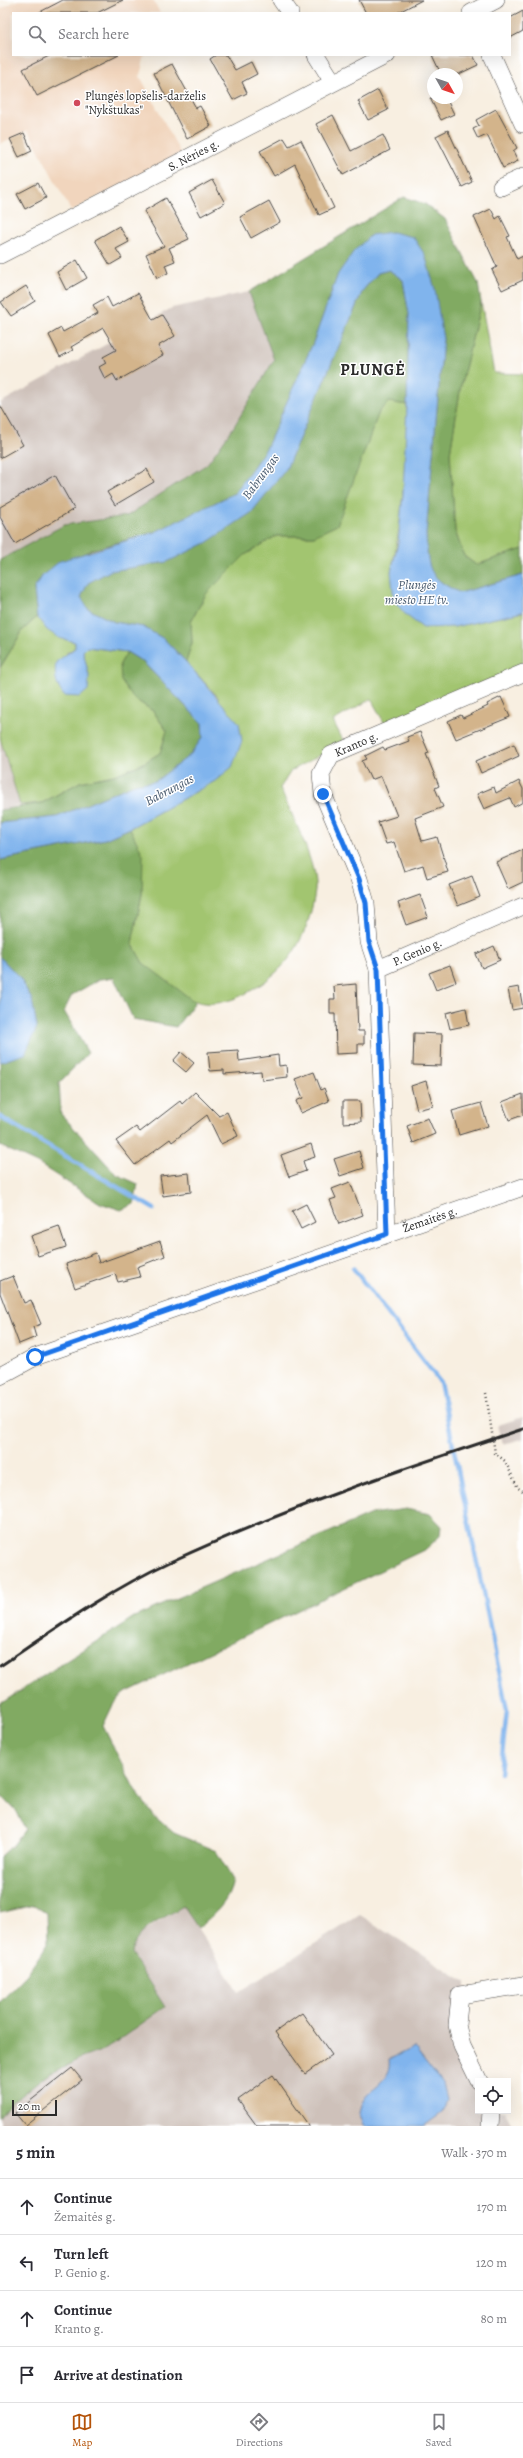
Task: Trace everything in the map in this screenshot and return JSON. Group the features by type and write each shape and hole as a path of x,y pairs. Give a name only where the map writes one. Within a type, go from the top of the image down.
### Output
{"street":[{"path":"281,0 289,12"},
{"path":"475,12 496,0"},
{"path":"317,56 334,82"},
{"name":"S. Nėries g.","path":"0,254 385,56"},
{"path":"492,56 523,124"},
{"path":"501,187 523,177"},
{"name":"Kranto g.","path":"378,969 369,942 366,903 359,879 323,794 321,774 331,755 523,673"},
{"name":"P. Genio g.","path":"387,1234 378,969 523,906"},
{"name":"Žemaitės g.","path":"0,1376 35,1357 523,1187"},
{"path":"478,2078 462,2046 457,2025 460,1995 523,1985"},
{"path":"490,2126 491,2114"}],"path":[{"path":"486,1393 495,1453 505,1461 518,1488 523,1491"}],"shaded area":[{"name":"Plungės lopšelis-darželis \"Nykštukas\"","path":"18,0 153,0 159,12 12,12 12,56 145,56 140,76 181,154 71,211 28,130 0,144 0,9"},
{"path":"249,292 274,360 233,428 207,464 127,516 64,525 0,560 0,403 172,308"},
{"path":"0,738 20,805 0,810"},
{"path":"523,1417 523,1439 503,1444 498,1425"},
{"path":"183,1906 239,1992 360,1915 466,1982 466,2037 477,2078 475,2078 475,2114 506,2114 513,2126 0,2126 0,2118 11,2103 41,2079 79,2059 106,2049 165,2007 131,1953 133,1944 142,1933"}],"green space":[{"path":"404,197 425,204 445,219 478,283 481,302 461,385 450,453 455,531 464,556 476,565 523,549 523,575 460,593 441,582 431,571 427,556 426,534 443,339 425,255 338,274 313,343 267,447 235,493 155,532 91,550 43,575 34,589 37,617 23,630 0,668 0,560 64,525 127,516 207,464 233,428 274,360 249,292"},
{"path":"389,270 403,280 409,314 407,405 389,402 379,412 337,525 314,536 276,536 245,555 206,594 191,621 192,643 186,662 164,639 143,627 114,622 88,609 81,597 87,583 110,571 167,562 286,469 363,290 378,273"},
{"path":"481,302 494,373 523,374 523,549 476,565 464,556 455,531 450,453 461,385"},
{"path":"389,402 407,405 399,531 391,572 454,627 523,612 523,666 385,724 371,699 333,721 344,742 291,771 280,788 303,839 315,880 315,891 311,910 302,937 287,961 279,970 258,987 246,994 220,1003 195,1001 182,995 148,968 140,959 132,943 142,894 130,828 215,781 218,697 186,662 192,643 191,621 206,594 245,555 276,536 314,536 366,441 379,412"},
{"path":"37,617 53,633 75,642 75,648 66,653 89,676 83,651 87,647 127,652 120,664 133,698 153,711 167,731 160,753 142,764 114,775 80,782 42,803 20,805 0,738 0,668 23,630"},
{"path":"127,652 143,662 202,723 203,737 190,755 156,781 135,784 57,817 0,823 0,810 42,803 80,782 114,775 142,764 160,753 167,731 153,711 133,698 121,681 120,664"},
{"path":"130,828 143,855 142,894 132,943 143,963 195,1002 176,1027 133,1019 114,978 100,979 72,995 64,1011 88,1053 59,1083 61,1114 116,1174 138,1184 134,1204 121,1210 100,1203 37,1163 0,1146 0,1062 37,1027 35,1015 26,988 0,957 0,860 105,839"},
{"path":"406,1509 430,1514 441,1525 440,1536 426,1549 123,1694 112,1707 103,1726 134,1788 154,1816 174,1833 216,1851 233,1880 231,1888 225,1901 198,1928 183,1906 144,1931 133,1946 131,1954 165,2007 106,2049 79,2059 41,2079 11,2103 0,2118 0,2002 27,1974 48,1943 47,1913 34,1905 0,1913 0,1857 14,1844 25,1829 17,1812 0,1794 0,1704 134,1617 371,1514"}],"water":[{"path":"392,232 413,237 425,255 435,289 443,339 426,534 431,571 441,582 460,593 523,575 523,612 454,627 423,628 406,615 394,601 391,572 398,543 403,494 409,314 403,280 389,270 378,273 363,290 286,469 251,513 206,543 167,562 110,571 88,583 81,597 88,609 114,622 143,627 164,639 186,662 239,723 242,741 232,767 215,781 130,828 105,839 0,860 0,823 57,817 135,784 156,781 190,755 203,737 202,723 143,662 127,652 87,647 83,651 89,676 88,690 80,697 64,696 56,680 56,662 75,648 75,642 59,638 47,630 37,617 34,589 43,575 60,561 155,532 235,493 267,447 313,343 338,274 354,251 371,235"},
{"path":"0,957 20,978 32,1000 37,1027 25,1054 0,1062"},
{"path":"414,2047 442,2083 446,2099 442,2113 424,2126 365,2126 359,2113 363,2101 385,2077 390,2066 390,2059"}],"building":[{"path":"63,0 123,0 99,12 40,12"},
{"path":"359,0 422,0 399,12 365,12"},
{"path":"523,11 523,31 511,37 511,17"},
{"path":"49,56 117,56 37,96 23,69"},
{"path":"214,56 227,56 235,70 251,62 257,74 242,82 247,93 233,100 210,59"},
{"path":"432,56 474,56 478,65 463,72 463,68 438,68"},
{"path":"172,64 196,108 200,106 211,126 187,139 154,73"},
{"path":"378,90 388,110 368,120 358,101"},
{"path":"433,104 449,104 454,114 441,120"},
{"path":"496,109 517,148 513,151 518,161 503,168 487,135 478,139 473,129 479,126 476,120"},
{"path":"333,115 351,151 383,135 390,150 343,175 316,124"},
{"path":"448,130 472,182 462,187 436,136"},
{"path":"24,133 32,151 19,157 10,139"},
{"path":"284,138 289,146 301,140 334,208 319,215 295,164 274,176 260,151"},
{"path":"212,180 225,203 201,216 189,193"},
{"path":"38,183 46,198 25,209 17,194"},
{"path":"166,198 189,239 169,248 175,261 165,265 168,273 157,278 146,254 164,246 144,211"},
{"path":"269,201 280,222 251,238 240,217"},
{"path":"491,209 496,219 500,216 510,236 507,237 517,259 523,256 523,280 502,290 492,270 497,267 474,217"},
{"path":"119,226 129,242 116,249 122,258 110,265 95,240"},
{"path":"77,260 87,278 66,290 57,272"},
{"path":"26,286 35,301 11,316 1,302"},
{"path":"138,293 153,320 162,315 175,336 158,346 163,355 117,381 113,374 105,379 99,367 106,363 103,357 116,350 103,328 71,347 73,350 60,357 49,335 61,328 63,332 98,313 93,305 107,297 112,307"},
{"path":"0,405 23,445 0,458"},
{"path":"147,469 154,482 115,505 107,492"},
{"path":"55,475 74,509 15,544 0,517 0,507"},
{"path":"501,697 510,717 456,739 448,721 461,715 463,718 488,706 487,704"},
{"path":"420,732 429,753 426,754 439,786 435,788 443,807 415,818 422,841 437,837 448,872 427,878 423,865 404,871 394,842 386,844 378,822 397,816 381,776 371,780 362,761 367,759 365,756 383,747 385,750 409,741 407,737"},
{"path":"514,744 519,756 481,773 476,761"},
{"path":"519,781 523,789 523,802 514,807 510,798 484,809 477,794 494,787 496,793"},
{"path":"523,850 523,882 508,889 496,862"},
{"path":"472,876 480,897 458,906 449,885"},
{"path":"420,895 428,917 406,925 398,903"},
{"path":"494,946 500,960 482,968 476,954"},
{"path":"450,965 456,982 436,990 429,973"},
{"path":"356,984 358,1031 364,1031 364,1044 358,1044 358,1053 336,1054 335,1014 330,1014 330,999 335,999 334,986"},
{"path":"519,987 523,1008 512,1010 508,989"},
{"path":"466,1008 469,1025 450,1029 446,1013"},
{"path":"414,1033 442,1034 441,1066 413,1065"},
{"path":"238,1050 239,1061 278,1055 279,1066 286,1065 287,1077 262,1080 261,1071 224,1074 224,1070 210,1071 208,1052"},
{"path":"181,1052 194,1063 186,1072 173,1061"},
{"path":"314,1072 321,1090 324,1088 329,1101 301,1113 296,1101 303,1098 295,1079"},
{"path":"426,1081 433,1106 417,1110 411,1086"},
{"path":"195,1092 219,1116 227,1112 238,1136 221,1144 207,1115 172,1142 170,1139 135,1165 116,1141 136,1127 140,1132 180,1101 182,1104"},
{"path":"523,1094 523,1115 509,1120 502,1102"},
{"path":"343,1101 360,1101 361,1122 343,1123"},
{"path":"481,1103 488,1126 459,1135 452,1111"},
{"path":"428,1118 435,1134 413,1143 407,1126"},
{"path":"311,1144 315,1157 303,1161 306,1171 289,1177 281,1155"},
{"path":"359,1151 364,1168 340,1176 334,1159"},
{"path":"189,1173 191,1192 163,1196 160,1176"},
{"path":"350,1182 363,1215 339,1224 330,1200 336,1198 332,1189"},
{"path":"306,1204 315,1222 301,1229 292,1211"},
{"path":"59,1226 66,1247 38,1256 31,1236"},
{"path":"160,1241 165,1256 137,1267 140,1277 118,1282 115,1274 75,1288 66,1264 96,1253 99,1263"},
{"path":"13,1276 24,1303 31,1300 41,1324 33,1327 36,1337 19,1344 0,1293 0,1281"},
{"path":"302,2013 332,2055 305,2074 275,2032"},
{"path":"72,2068 82,2080 25,2125 15,2113"},
{"path":"273,2075 309,2126 257,2126 238,2100"}],"waterway":[{"path":"0,1117 154,1209"},
{"path":"353,1268 440,1382 507,1710 500,1773"}],"railway":[{"path":"0,1666 104,1597 170,1562 257,1524 345,1490 523,1429"}],"place":[{"name":"Plungės lopšelis-darželis \"Nykštukas\"","path":"77,103"}],"district":[{"name":"PLUNGĖ","path":"373,369"}],"route":[{"path":"35,1357 387,1234 378,969 369,942 366,903 359,879 323,794"}],"water label":[{"name":"Babrungas","path":"260,476"},
{"name":"Plungės miesto HE tv.","path":"417,592"},
{"name":"Babrungas","path":"169,789"}]}
